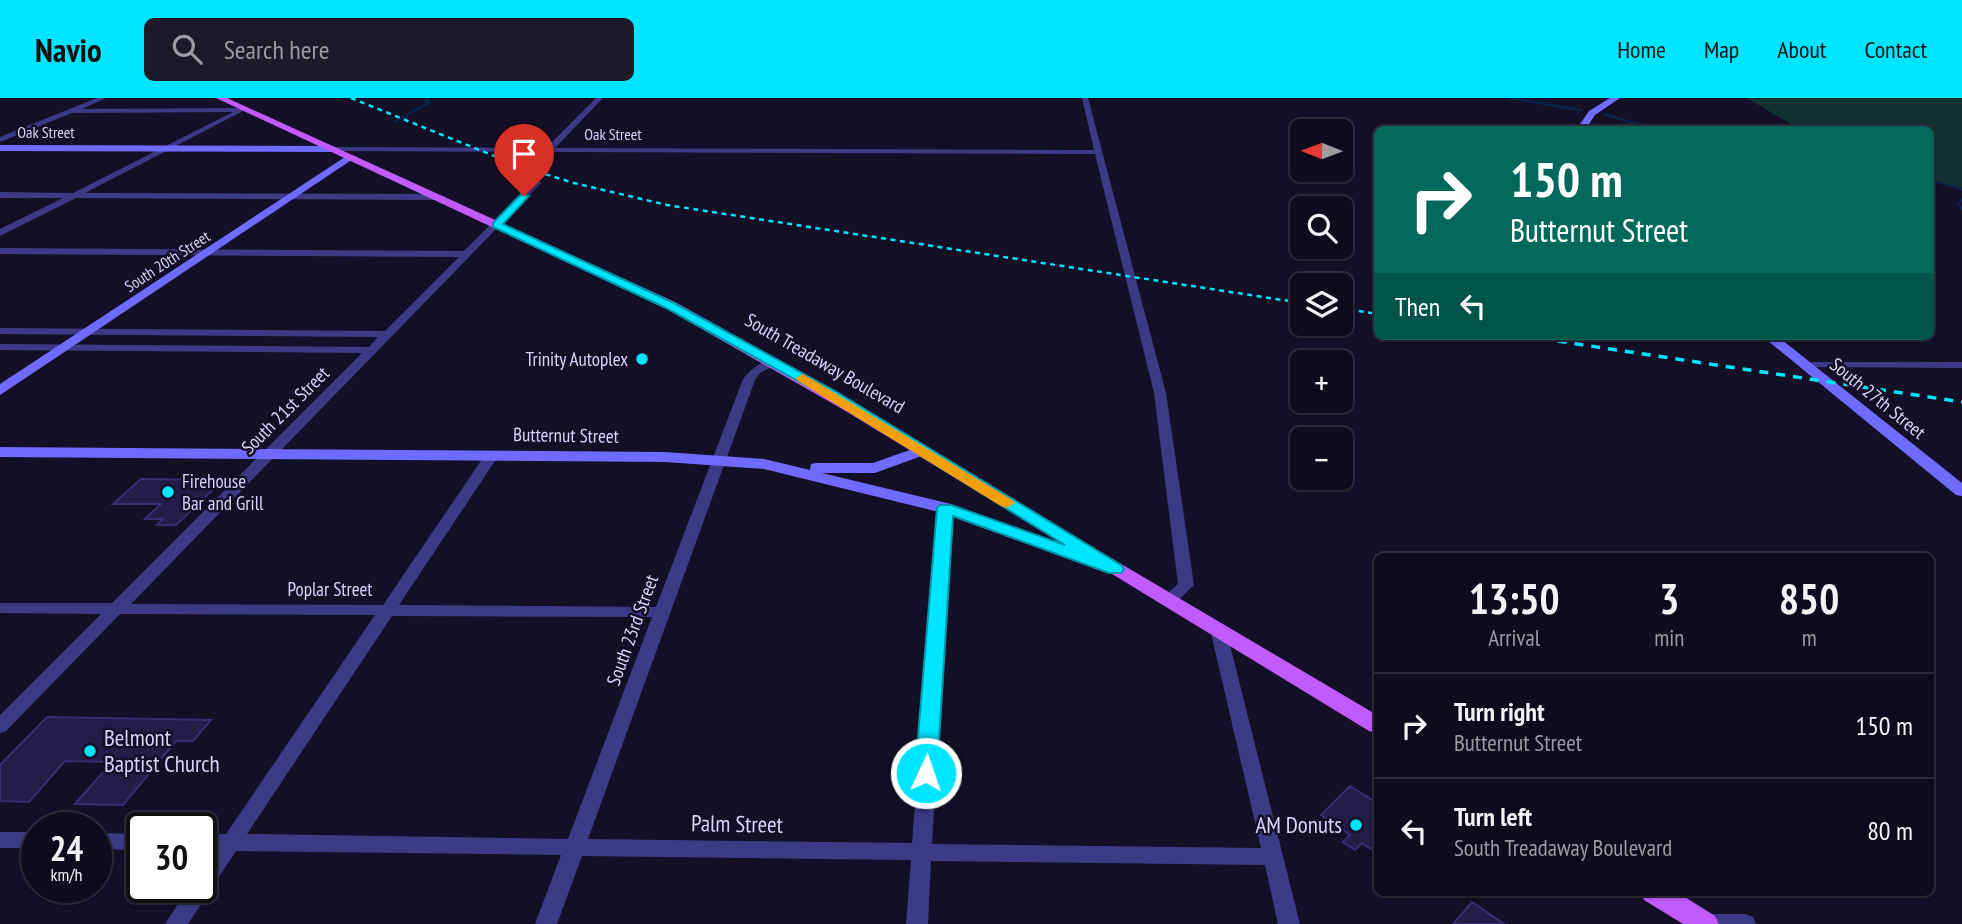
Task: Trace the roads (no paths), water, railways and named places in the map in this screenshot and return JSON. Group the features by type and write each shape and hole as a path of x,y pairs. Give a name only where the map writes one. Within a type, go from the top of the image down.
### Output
{"main road":[{"name":"South Treadaway Boulevard","path":"220,98 670,305 830,393 1115,569 1374,723"},
{"path":"1659,896 1704,924"}],"street":[{"path":"0,140 103,98"},
{"path":"548,150 600,98"},
{"path":"1085,98 1160,393 1186,585 1168,600"},
{"path":"1583,126 1592,113 1616,98"},
{"path":"73,111 242,110"},
{"path":"0,233 242,110"},
{"name":"Oak Street","path":"0,148 1099,152"},
{"name":"South 20th Street","path":"0,391 351,157"},
{"name":"South 21st Street","path":"0,726 538,182"},
{"path":"0,195 434,197"},
{"path":"0,251 464,254"},
{"path":"0,331 387,334"},
{"name":"South 27th Street","path":"1774,340 1958,485"},
{"path":"0,347 372,349"},
{"name":"South 23rd Street","path":"546,924 749,379 756,371 773,362"},
{"path":"1805,365 1962,365"},
{"path":"764,464 848,470 875,468 921,451"},
{"name":"Butternut Street","path":"0,452 492,455 717,460 764,464 945,508 1115,569"},
{"path":"217,864 492,455"},
{"path":"917,924 945,508"},
{"name":"Poplar Street","path":"0,608 660,612"},
{"path":"1218,629 1290,924"},
{"path":"0,840 21,840"},
{"name":"Palm Street","path":"217,843 1272,857"},
{"path":"176,924 190,903"},
{"path":"1704,924 1745,924"}],"waterway":[{"path":"396,121 430,102 425,101 429,98"},
{"path":"1509,98 1581,110"},
{"path":"1604,114 1643,126"},
{"path":"1934,181 1962,189"},
{"path":"1962,200 1959,204 1962,209"}],"railway":[{"path":"351,98 519,166 574,183 667,205 1290,301"},
{"path":"1353,310 1374,314"},
{"path":"1551,340 1962,402"}],"place":[{"name":"Trinity Autoplex","path":"642,359"},
{"name":"Firehouse Bar and Grill","path":"168,492"},
{"name":"Belmont Baptist Church","path":"90,751"},
{"name":"AM Donuts","path":"1356,825"}]}
